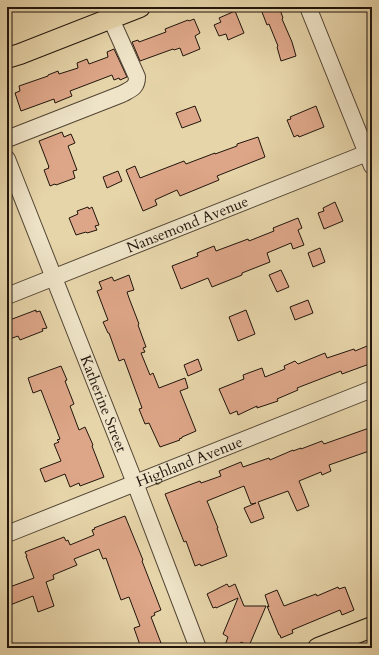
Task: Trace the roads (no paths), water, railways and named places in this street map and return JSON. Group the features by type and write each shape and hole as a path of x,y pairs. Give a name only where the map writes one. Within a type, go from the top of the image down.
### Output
{"main road":[{"path":"7,58 140,7"},
{"path":"329,646 372,627"}],"street":[{"path":"308,7 369,159"},
{"path":"7,139 122,94 133,88 137,83 137,77 111,19"},
{"name":"Nansemond Avenue","path":"7,296 369,159"},
{"name":"Katherine Street","path":"7,160 198,648"},
{"name":"Highland Avenue","path":"7,534 372,389"}]}
